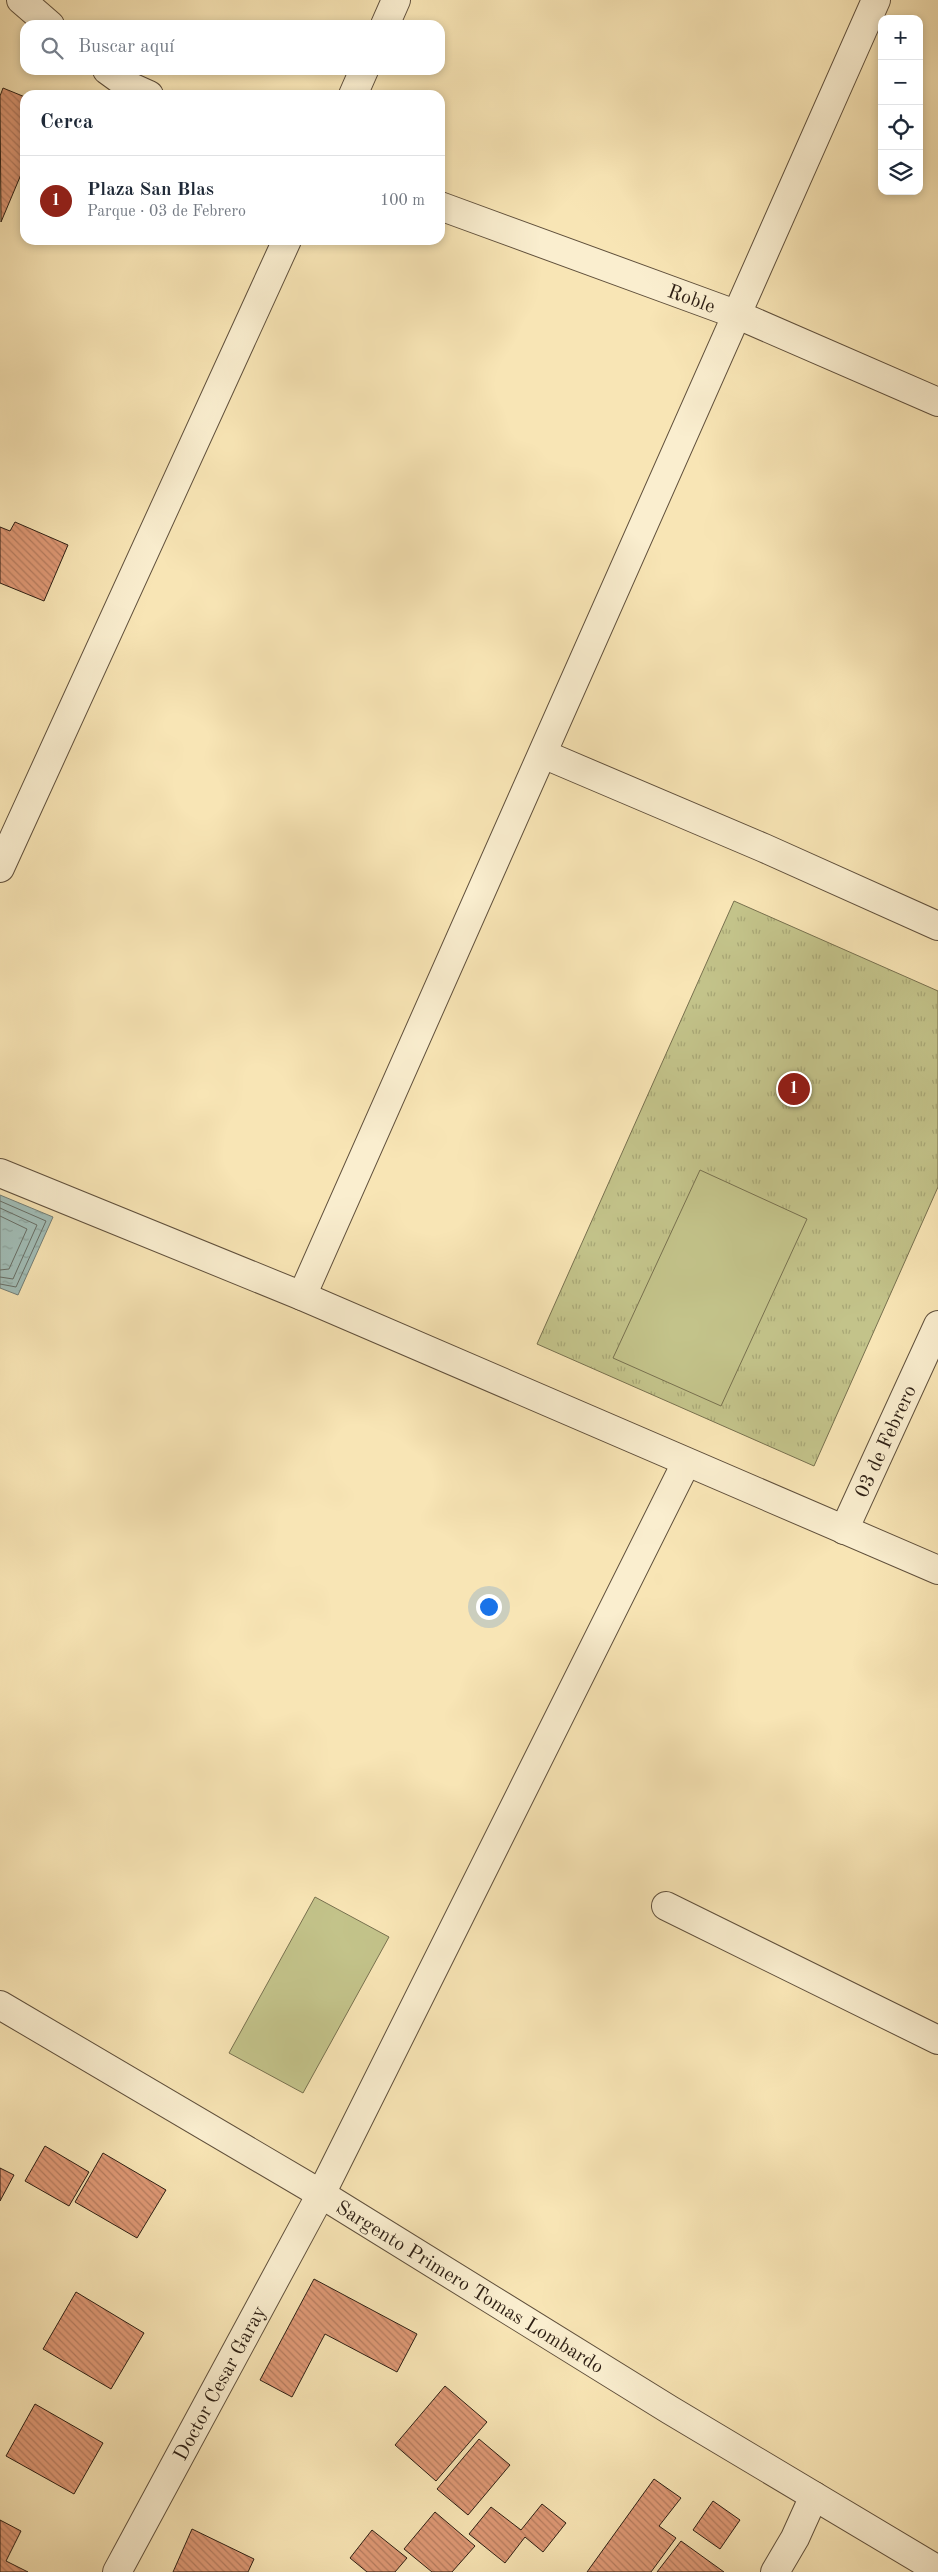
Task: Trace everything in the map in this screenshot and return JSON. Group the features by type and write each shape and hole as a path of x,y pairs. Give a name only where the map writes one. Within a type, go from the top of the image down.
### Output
{"street":[{"path":"21,0 44,20"},
{"path":"387,20 396,0"},
{"path":"302,1296 876,0"},
{"path":"114,75 128,86 137,90"},
{"path":"355,90 362,75"},
{"name":"Roble","path":"445,208 738,315 938,402"},
{"path":"0,868 285,245"},
{"path":"543,754 764,848 938,926"},
{"path":"0,1173 302,1296 938,1570"},
{"name":"03 de Febrero","path":"844,1530 938,1325"},
{"name":"Doctor Cesar Garay","path":"117,2572 321,2194 686,1463"},
{"path":"666,1906 938,2040"},
{"name":"Sargento Primero Tomas Lombardo","path":"0,2005 321,2194 938,2570"},
{"path":"775,2572 795,2538 814,2496"}],"green space":[{"path":"734,901 938,991 938,1187 814,1466 537,1344"},
{"path":"700,1170 807,1219 721,1406 613,1358"},
{"path":"315,1897 389,1937 303,2093 229,2053"}],"water":[{"path":"0,1195 53,1217 18,1295 0,1288"}],"building":[{"path":"3,88 20,95 20,177 1,222 0,96"},
{"path":"15,522 68,545 44,601 0,583 0,527 10,531"},
{"path":"45,2146 89,2172 69,2206 25,2181"},
{"path":"103,2153 166,2190 137,2238 75,2202"},
{"path":"0,2168 14,2175 0,2201"},
{"path":"314,2279 417,2334 397,2372 325,2334 292,2397 260,2380"},
{"path":"76,2292 144,2333 111,2389 43,2349"},
{"path":"445,2386 487,2422 436,2481 395,2445"},
{"path":"35,2404 103,2443 74,2494 6,2456"},
{"path":"479,2439 510,2465 468,2515 437,2489"},
{"path":"654,2479 681,2498 659,2526 676,2538 651,2572 587,2572"},
{"path":"713,2501 740,2520 720,2549 693,2530"},
{"path":"542,2504 566,2523 543,2552 525,2537 505,2563 469,2534 491,2507 521,2530"},
{"path":"435,2512 475,2546 452,2572 432,2572 404,2549"},
{"path":"0,2520 21,2531 6,2561 28,2572 0,2572"},
{"path":"192,2529 254,2559 248,2572 173,2572"},
{"path":"372,2530 407,2558 395,2572 367,2572 350,2558"},
{"path":"681,2541 724,2572 657,2572"}],"place":[{"name":"Plaza San Blas","path":"794,1089"}]}
